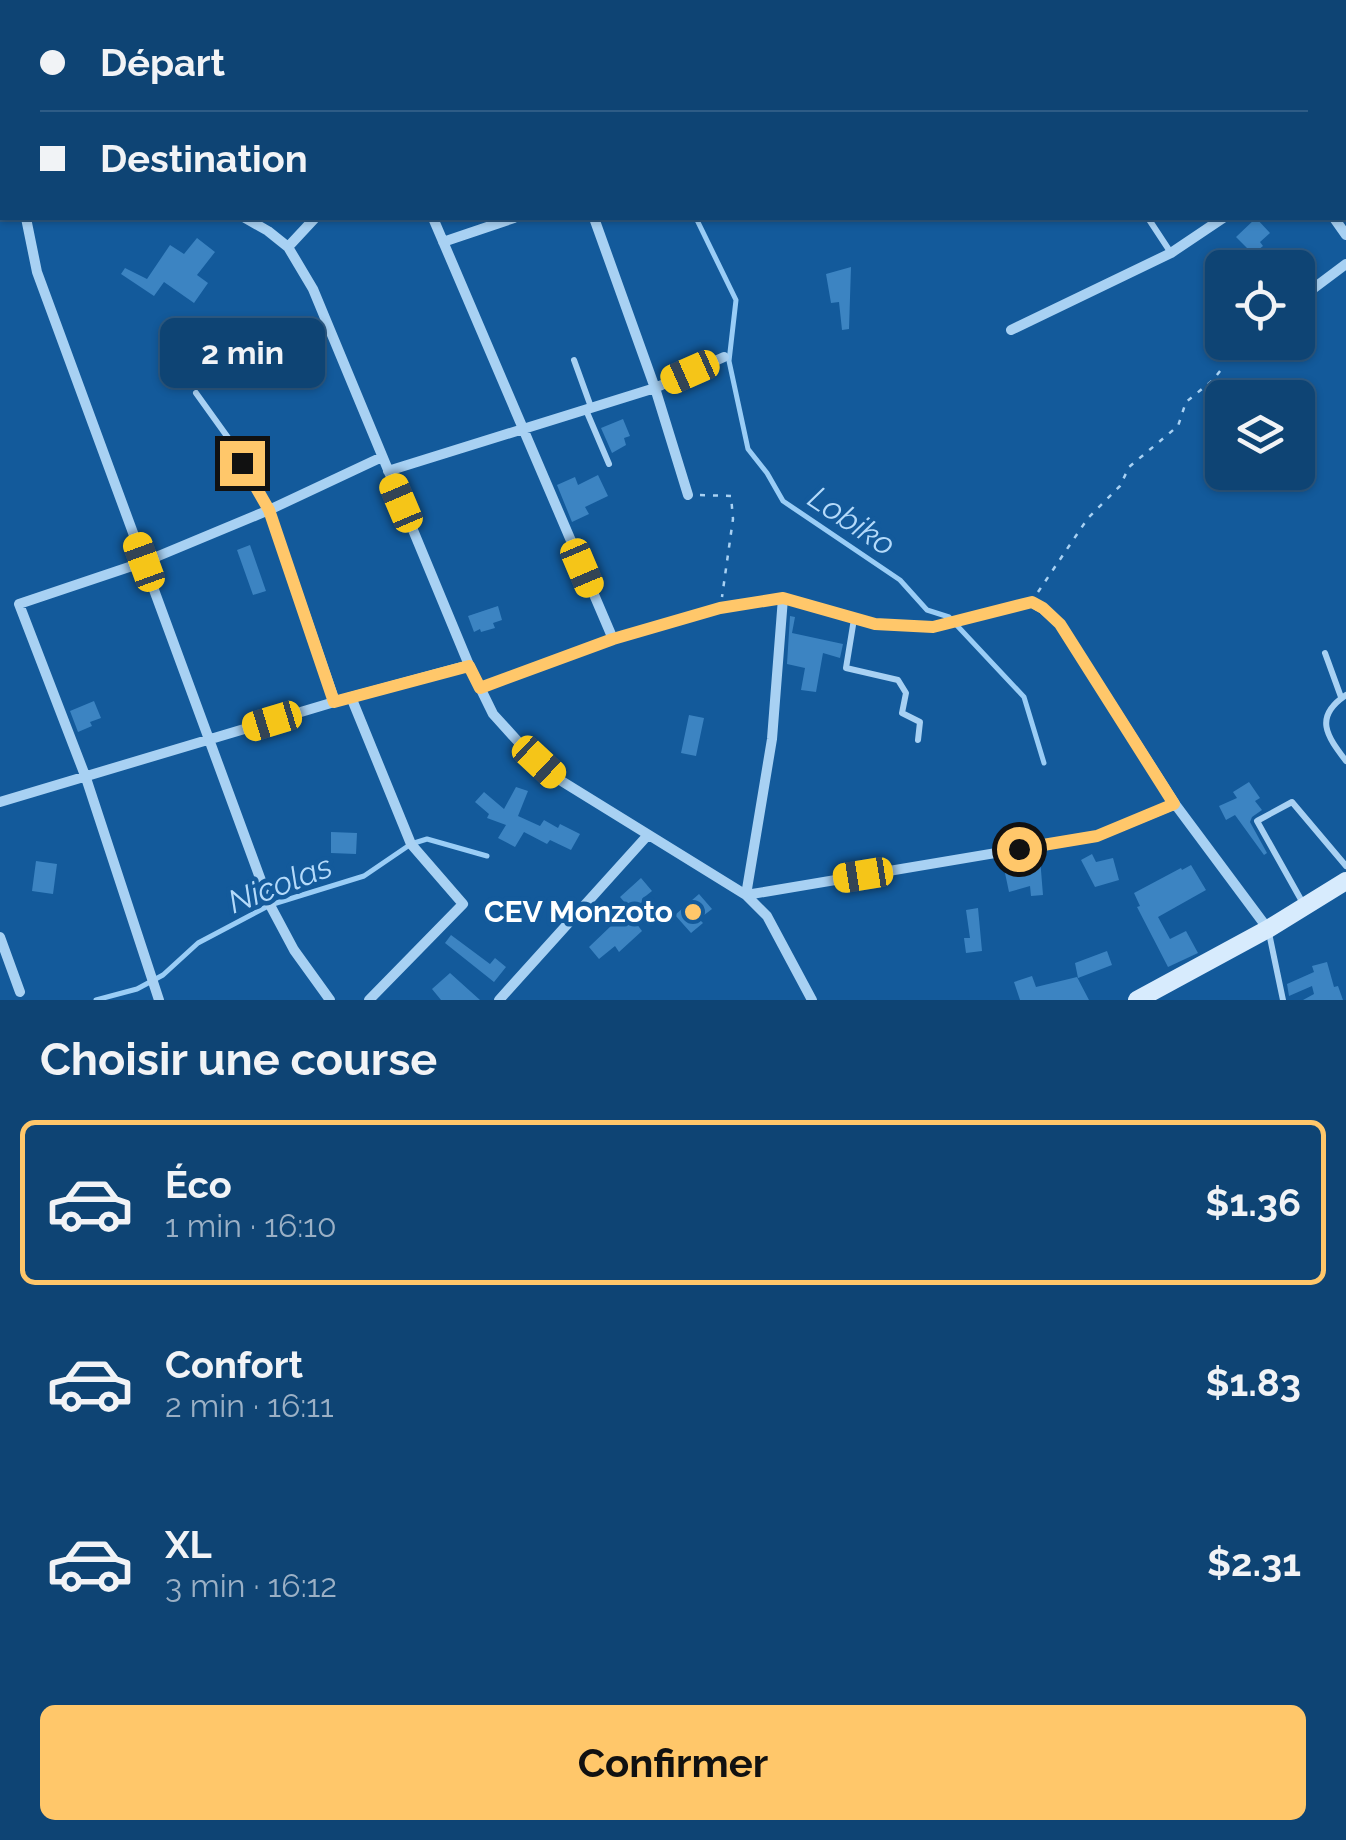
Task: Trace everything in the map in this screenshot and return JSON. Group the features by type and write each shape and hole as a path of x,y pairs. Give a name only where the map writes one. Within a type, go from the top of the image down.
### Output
{"street":[{"path":"26,220 37,272 270,906 294,950 330,1000"},
{"path":"249,220 288,247 313,289 469,666 493,714 555,777 746,895 767,916 807,999"},
{"path":"288,247 312,220"},
{"path":"434,220 613,639"},
{"path":"443,242 508,220"},
{"path":"595,220 656,388 688,495"},
{"path":"1011,330 1171,253 1220,220"},
{"path":"1315,287 1346,264"},
{"path":"388,470 656,388 724,357"},
{"path":"159,1000 86,778 18,604 144,562 382,457"},
{"path":"269,510 334,702"},
{"path":"480,688 613,639 720,608 783,598 875,624 933,627 1032,602 1060,624 1174,804 1268,929"},
{"path":"746,895 772,739 783,598"},
{"path":"0,802 351,697 469,666"},
{"path":"351,697 412,844 463,904 369,1000"},
{"path":"746,895 1097,836 1174,804"},
{"path":"500,1000 647,836"},
{"path":"1137,1000 1268,929 1346,880"},
{"path":"0,936 20,992"}],"lane":[{"path":"1149,220 1171,253"},
{"path":"574,360 609,464"},
{"path":"196,393 269,510"},
{"path":"854,618 846,668 898,680 906,692 902,713 920,722 918,740"},
{"path":"1325,653 1343,696 1326,716 1326,735 1346,761"},
{"path":"1304,906 1258,822 1292,802 1346,866"},
{"path":"1268,929 1283,1000"}],"path":[{"path":"1032,602 1088,518 1120,486 1129,467 1178,426 1186,402 1212,380 1225,360"},
{"path":"688,495 731,496 733,519 720,608"}],"building":[{"path":"1258,220 1270,233 1260,242 1263,246 1249,250 1236,237"},
{"path":"197,238 215,252 197,275 208,283 194,303 164,282 154,296 121,274 125,268 147,279 170,245 184,254"},
{"path":"851,267 849,329 842,330 839,302 831,303 826,274"},
{"path":"623,419 630,436 624,438 626,445 612,453 601,428"},
{"path":"598,475 608,496 585,507 589,514 572,522 557,485 575,477 578,485"},
{"path":"250,545 266,591 253,595 237,550"},
{"path":"498,606 502,620 493,623 495,628 474,632 468,616"},
{"path":"790,616 795,617 792,633 843,644 840,658 823,653 816,692 801,690 805,668 787,664"},
{"path":"94,701 101,718 78,732 70,711"},
{"path":"689,715 704,718 696,756 681,753"},
{"path":"1249,782 1260,798 1255,801 1262,810 1250,822 1267,853 1264,855 1235,815 1226,820 1219,806 1237,798 1233,792"},
{"path":"516,787 528,791 518,816 540,826 544,820 558,828 560,824 580,834 571,850 524,832 515,847 498,838 506,825 487,818 489,814 475,802 484,792 504,809"},
{"path":"331,832 357,833 356,854 331,853"},
{"path":"1092,854 1096,862 1113,858 1119,880 1095,887 1081,860"},
{"path":"1027,858 1040,858 1043,895 1031,896 1030,886 1009,892 1005,873 1026,868"},
{"path":"36,861 57,864 53,894 32,891"},
{"path":"1191,865 1206,890 1158,917 1170,939 1186,931 1198,953 1168,967 1137,907 1140,906 1134,893"},
{"path":"641,878 652,891 634,913 620,897"},
{"name":"CEV Monzoto","path":"699,894 712,909 699,919 703,923 691,933 675,915"},
{"path":"978,908 982,951 966,953 964,938 970,938 966,910"},
{"path":"630,915 642,931 619,952 615,946 599,959 589,947 612,925"},
{"path":"451,935 490,964 495,958 506,967 494,982 445,943"},
{"path":"1107,951 1112,965 1078,978 1075,963"},
{"path":"1327,962 1334,987 1338,986 1343,1000 1303,1000 1314,994 1312,986 1289,996 1287,984 1314,972 1312,966"},
{"path":"450,973 480,1000 441,1000 432,989"},
{"path":"1032,976 1036,987 1077,977 1089,1000 1020,1000 1014,982"}],"waterway":[{"name":"Lobiko","path":"697,220 736,300 729,361 748,449 783,501 900,580 927,610 949,617 1024,697 1044,763"},
{"name":"Nicolas","path":"96,1000 137,989 163,975 198,943 270,905 364,876 411,844 427,839 487,856"}],"place":[{"name":"CEV Monzoto","path":"693,912"}],"route":[{"path":"242,463 269,510 334,702 469,666 480,688 613,639 720,608 783,598 875,624 933,627 1032,602 1060,624 1174,804 1097,836 1019,849"}]}
